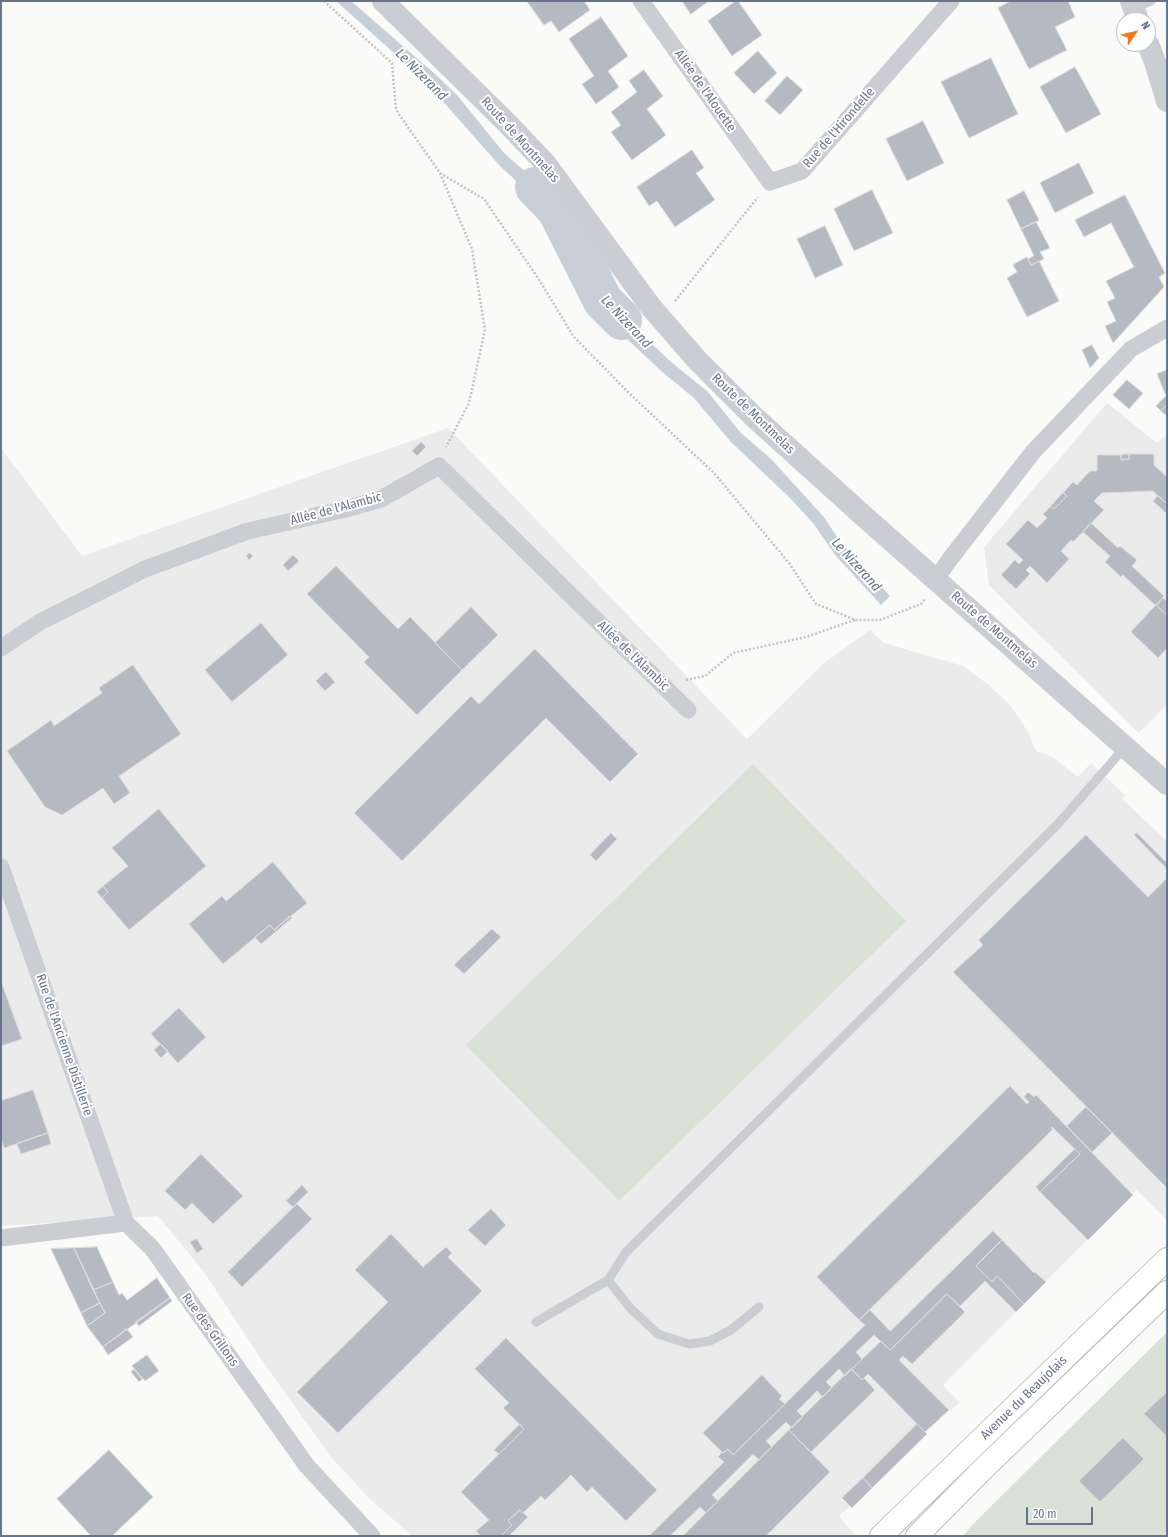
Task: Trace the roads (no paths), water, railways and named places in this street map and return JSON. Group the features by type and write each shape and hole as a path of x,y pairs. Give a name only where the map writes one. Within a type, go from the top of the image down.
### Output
{"main road":[{"name":"Avenue du Beaujolais","path":"881,1536 1167,1259"},
{"name":"Avenue du Beaujolais","path":"917,1536 983,1469 1167,1292"}],"street":[{"name":"Route de Montmelas","path":"383,1 508,124 545,163 661,319 697,360 754,417 1167,784"},
{"name":"Allée de l'Alouette","path":"641,1 770,182"},
{"name":"Rue de l'Hirondelle","path":"770,182 802,171 951,1"},
{"path":"1151,52 1167,101"},
{"path":"936,579 1033,452 1131,348 1167,328"},
{"name":"Allée de l'Alambic","path":"1,648 40,622 145,569 248,531 346,509 381,499 438,466 688,710"},
{"name":"Rue de l'Ancienne Distillerie","path":"1,867 126,1223"},
{"path":"1,1238 126,1223"},
{"name":"Rue des Grillons","path":"126,1223 152,1248 307,1466 372,1536"}],"lane":[{"path":"536,1322 608,1280 626,1252 1057,826 1125,747"},
{"path":"608,1280 630,1309 658,1334 689,1344 710,1342 731,1330 759,1307"}],"water":[{"path":"336,1 351,1 434,73 457,95 504,153 555,198 599,259 607,292 619,310 640,333 670,361 708,392 740,432 771,459 823,516 842,544 890,596 881,605 836,556 813,523 790,498 731,442 694,398 660,370 625,337 598,304 586,257 579,245 559,220 500,166 424,80"}],"waterway":[{"name":"Le Nizerand","path":"535,187 557,210 603,301 622,320"}]}
